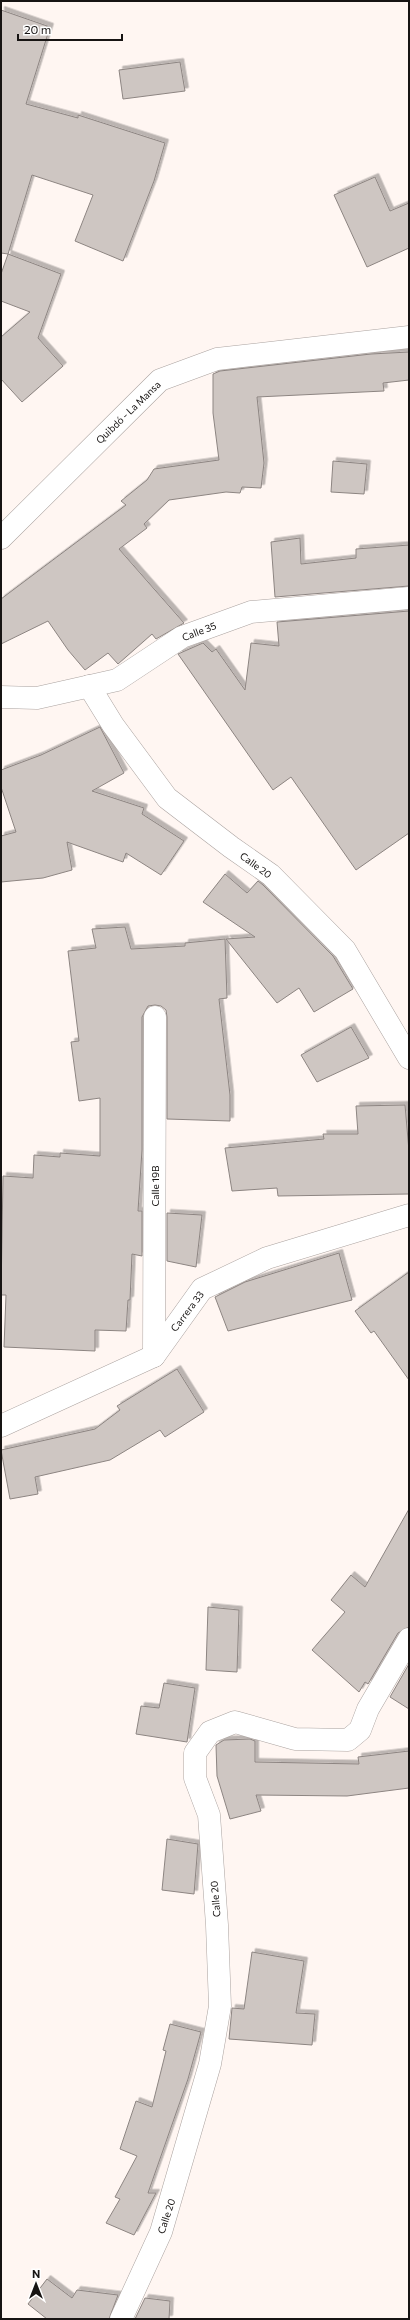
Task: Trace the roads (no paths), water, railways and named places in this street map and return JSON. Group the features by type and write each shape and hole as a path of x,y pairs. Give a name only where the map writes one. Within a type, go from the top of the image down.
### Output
{"street":[{"name":"Quibdó - La Mansa","path":"1,538 160,380 217,358 409,337"},
{"name":"Calle 35","path":"1,697 37,698 117,680 182,637 251,612 409,598"},
{"name":"Calle 20","path":"89,686 112,725 167,798 231,847 272,875 345,950 409,1058"},
{"name":"Calle 19B","path":"154,1356 155,1017"},
{"name":"Carrera 33","path":"1,1426 154,1356 202,1289 267,1258 408,1217"},
{"name":"Calle 20","path":"121,2319 162,2232 210,2064 220,2006 217,1925 209,1816 196,1778 196,1753 210,1732 235,1722 294,1739 348,1740 360,1730 368,1708 409,1639"}]}
